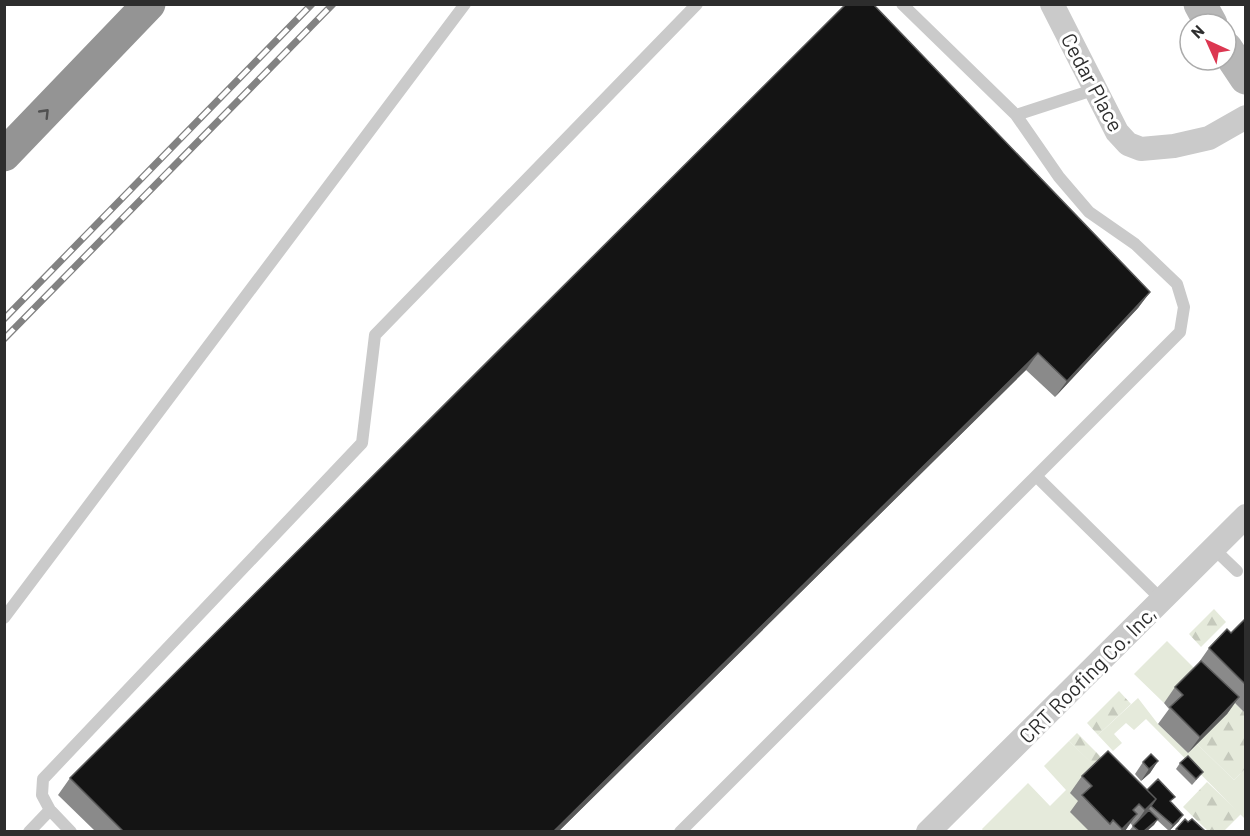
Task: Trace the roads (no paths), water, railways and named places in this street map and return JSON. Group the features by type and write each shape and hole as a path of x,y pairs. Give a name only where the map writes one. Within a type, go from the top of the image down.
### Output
{"highway":[{"path":"4,155 149,4"}],"street":[{"name":"Cedar Place","path":"1052,4 1117,132 1128,144 1141,149 1174,146 1209,138 1245,117"},
{"name":"CRT Roofing Co. Inc,","path":"928,831 1245,516"}],"lane":[{"path":"4,618 465,4"},
{"path":"71,831 50,810 42,795 43,779 362,443 375,335 697,4"},
{"path":"681,831 1179,332 1184,307 1177,284 1136,244 1089,212 1059,177 1016,115 902,4"},
{"path":"1016,115 1096,89"},
{"path":"1036,476 1161,599"},
{"path":"1213,548 1237,571"},
{"path":"28,831 50,810"}],"railway":[{"path":"4,319 312,4"},
{"path":"4,339 333,4"}]}
